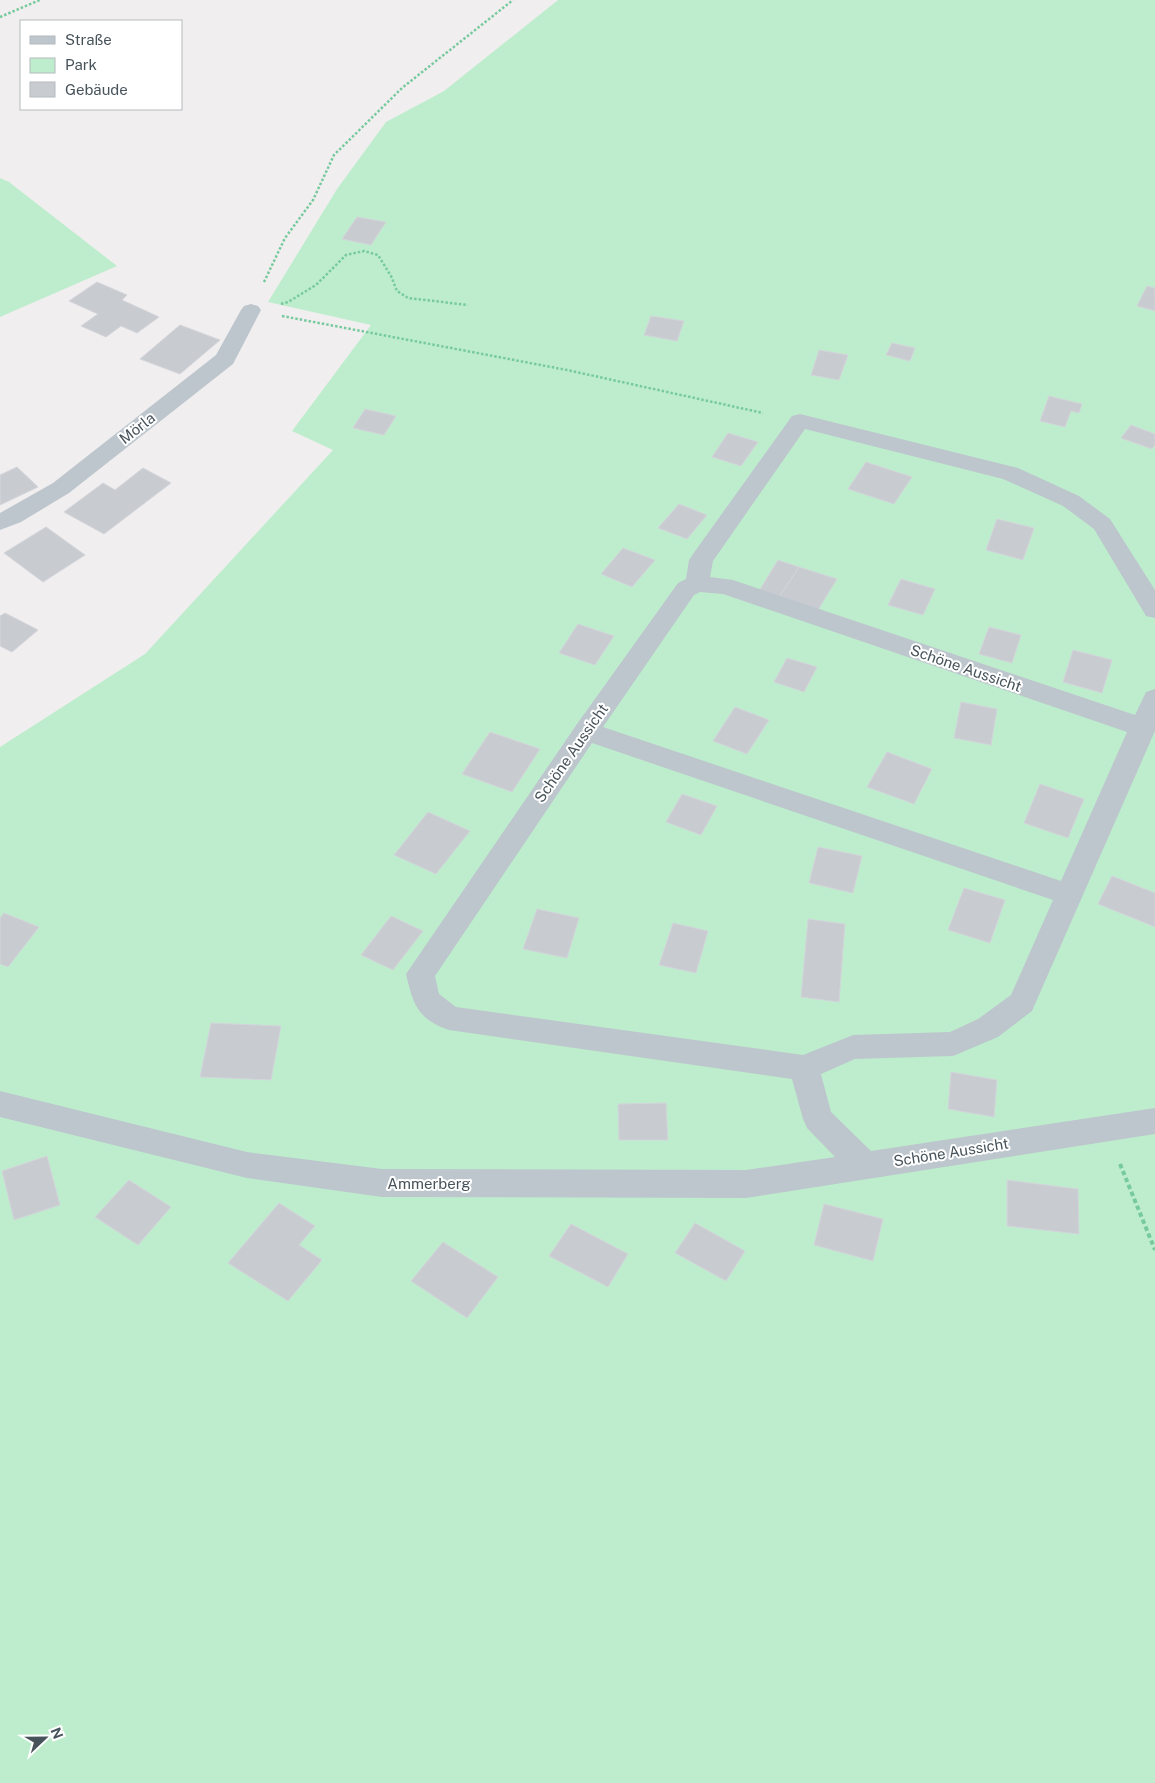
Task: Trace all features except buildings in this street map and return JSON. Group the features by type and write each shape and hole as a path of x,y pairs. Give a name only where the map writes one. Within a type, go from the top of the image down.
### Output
{"street":[{"name":"Mörla","path":"0,522 13,517 61,488 224,359 251,310"},
{"path":"697,584 701,560 800,421 1010,473 1071,501 1102,524 1155,610"},
{"name":"Schöne Aussicht","path":"804,1068 449,1018 426,1000 420,974 586,731 686,589 697,584 725,586 1144,728"},
{"path":"865,1166 818,1119 804,1068 854,1047 953,1044 988,1028 1022,1003 1144,728 1155,698"},
{"path":"586,731 1070,895"},
{"name":"Ammerberg","path":"0,1104 247,1165 382,1183 746,1184 865,1166"},
{"name":"Schöne Aussicht","path":"865,1166 1155,1121"}],"path":[{"path":"0,17 40,0"},
{"path":"251,310 285,238 312,200 334,155 402,88 513,0"},
{"path":"251,310 288,302 316,285 346,255 364,252 378,255 391,276 397,291 408,298 468,305"},
{"path":"251,310 567,370 800,421"},
{"path":"1106,1129 1155,1250"}],"green space":[{"path":"558,0 1155,0 1155,1783 0,1783 0,747 145,654 333,450 292,431 371,325 268,302 337,189 386,122 444,91"},
{"path":"0,178 9,182 117,266 0,317"}]}
